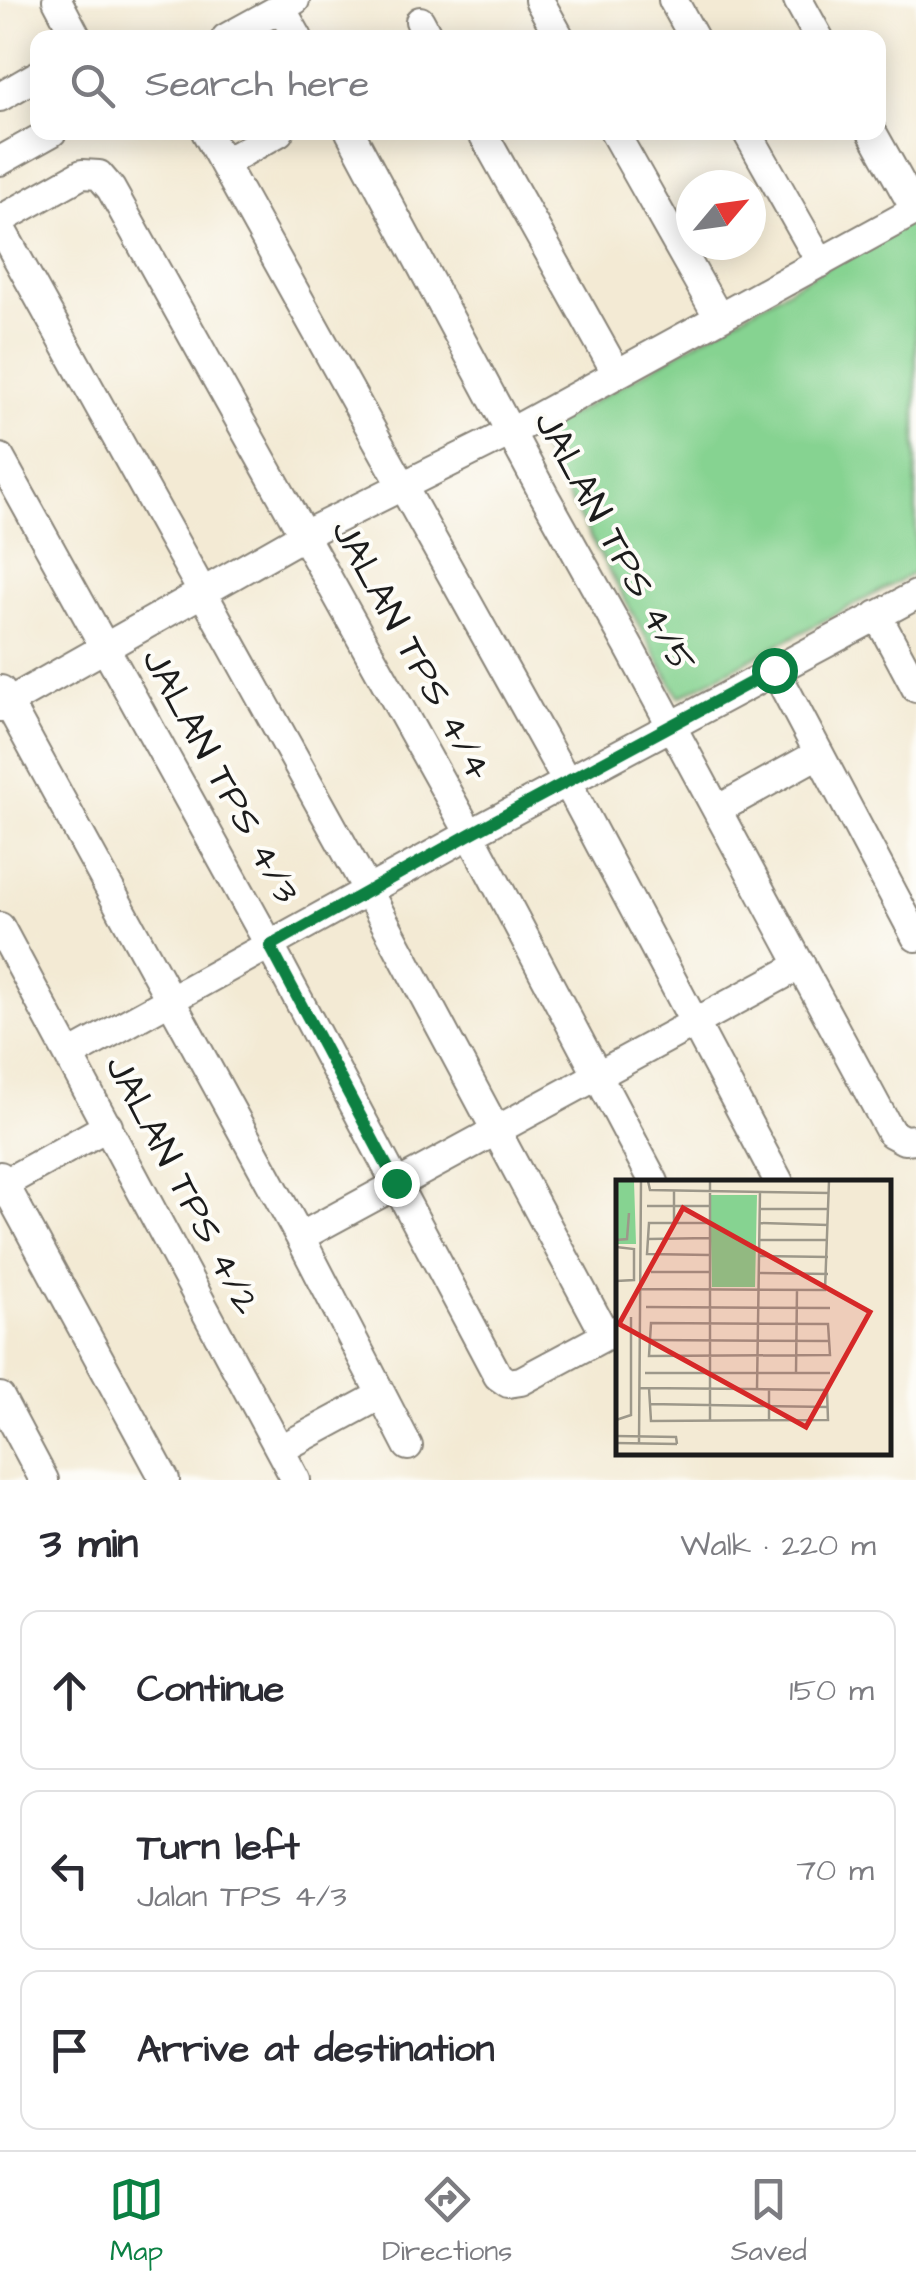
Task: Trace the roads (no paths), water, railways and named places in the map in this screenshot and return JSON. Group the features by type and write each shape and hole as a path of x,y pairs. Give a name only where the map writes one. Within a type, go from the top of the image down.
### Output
{"street":[{"path":"56,0 73,30"},
{"path":"539,0 556,30"},
{"path":"672,0 689,30"},
{"path":"798,0 815,30"},
{"path":"241,30 288,4 296,30"},
{"path":"0,97 30,80"},
{"path":"0,161 38,140"},
{"path":"211,140 568,782 779,1180"},
{"path":"224,163 265,140"},
{"name":"JALAN TPS 4/5","path":"354,140 891,1133 910,1140"},
{"path":"486,140 618,374"},
{"path":"619,140 720,318"},
{"path":"752,140 821,262"},
{"path":"408,1446 300,1237 3,699 304,535 511,432 916,210 877,140"},
{"name":"JALAN TPS 4/4","path":"0,224 82,174 100,175 111,189 470,834 653,1180"},
{"path":"0,224 368,891 494,1130 612,1332"},
{"name":"JALAN TPS 4/3","path":"0,458 270,946 498,1376 508,1383 521,1381 612,1332"},
{"path":"70,1055 470,834 916,595"},
{"path":"877,615 916,688"},
{"path":"774,670 916,937"},
{"path":"716,810 818,754"},
{"name":"JALAN TPS 4/2","path":"0,928 296,1480"},
{"path":"300,1237 801,965"},
{"path":"108,1126 1,1182 166,1480"},
{"path":"281,1449 381,1396"},
{"path":"0,1397 44,1480"}]}
